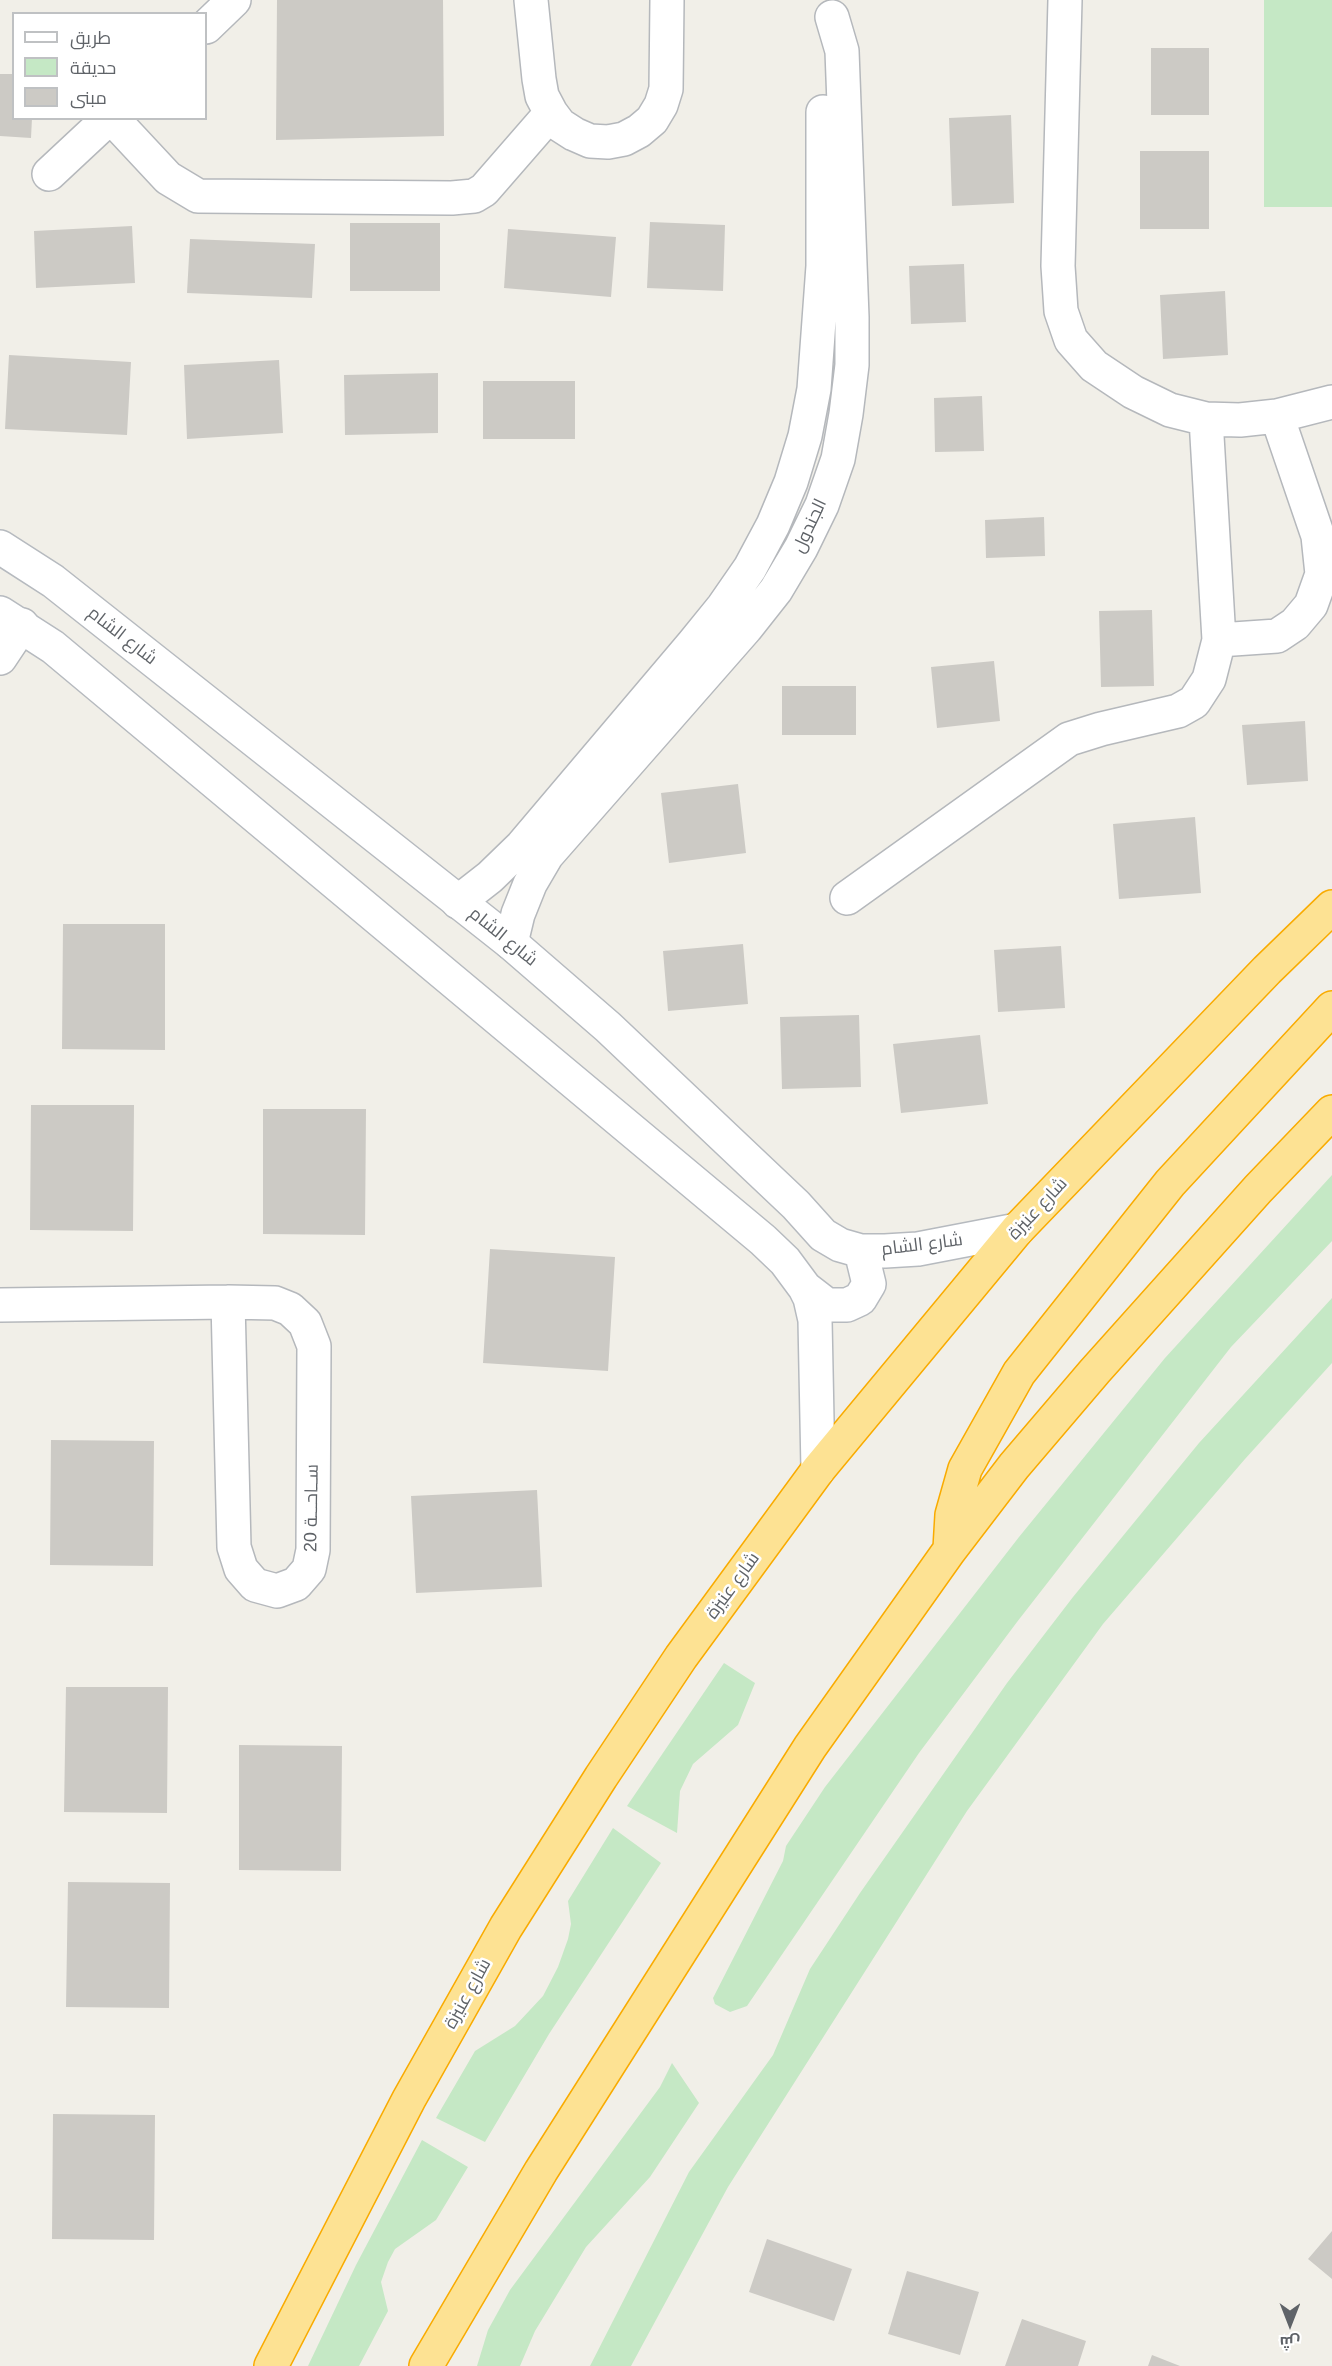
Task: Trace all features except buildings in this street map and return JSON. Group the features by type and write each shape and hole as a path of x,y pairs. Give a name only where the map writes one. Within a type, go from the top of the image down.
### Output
{"highway":[{"name":"شارع عنيزة","path":"272,2366 409,2099 506,1927 601,1777 681,1657 818,1470 1017,1230 1268,969 1332,907"},
{"path":"949,1551 952,1515 965,1469 1018,1373 1170,1183 1332,1008"},
{"path":"426,2366 541,2171 810,1747 949,1551 1014,1466 1095,1371 1258,1189 1332,1112"}],"street":[{"path":"207,26 234,0"},
{"path":"531,0 542,96 551,113 560,125 574,134 590,141 608,142 639,131 652,120 661,105 666,89 667,0"},
{"path":"1065,0 1058,266 1061,311 1071,340 1094,366 1133,392 1170,410 1206,419 1240,420 1277,416 1332,402"},
{"name":"الجندول","path":"458,902 522,846 705,629 750,568 791,482 805,436 816,377 823,266 824,50 832,8"},
{"name":"الجندول","path":"511,943 526,894 547,855 746,628 776,590 801,548 825,495 837,459 852,365 842,51 832,8"},
{"path":"112,120 168,178 198,196 452,198 474,196 484,190 551,113"},
{"path":"49,174 108,120"},
{"path":"1219,640 1277,636 1295,624 1311,605 1322,574 1318,536 1277,416"},
{"path":"847,897 1069,739 1178,711 1194,702 1209,680 1219,640 1206,419"},
{"name":"شارع الشام","path":"0,547 53,581 511,943 608,1027 796,1205 824,1235 840,1245 861,1251 918,1249 1017,1230"},
{"path":"0,658 11,619 53,647 754,1232 785,1261 805,1288 815,1320 818,1470"},
{"path":"805,1288 827,1305 847,1305 860,1299 869,1284 861,1251"},
{"name":"ســاحـــة 20","path":"0,1305 228,1302 275,1303 290,1309 305,1323 314,1346 313,1550 309,1569 296,1584 277,1591 255,1585 241,1569 234,1548 228,1302"}],"green space":[{"path":"1264,0 1332,0 1332,207 1264,207"},
{"path":"1332,1175 1332,1241 1231,1347 1017,1622 919,1753 747,2006 730,2012 715,2004 713,1998 783,1861 786,1846 825,1787 1019,1537 1165,1358"},
{"path":"1332,1298 1332,1363 1245,1459 1103,1624 967,1811 728,2187 631,2366 590,2366 689,2172 773,2055 810,1969 860,1893 1007,1683 1073,1597 1199,1443"},
{"path":"724,1663 755,1683 738,1725 693,1764 680,1791 677,1833 627,1806"},
{"path":"613,1828 661,1863 549,2034 485,2142 436,2118 475,2051 515,2026 543,1996 558,1967 568,1939 571,1924 568,1901"},
{"path":"672,2063 699,2103 650,2177 586,2247 535,2331 520,2366 477,2366 488,2330 510,2290 660,2087"},
{"path":"422,2140 468,2167 436,2220 395,2249 381,2282 388,2311 359,2366 308,2366 356,2265"}]}
